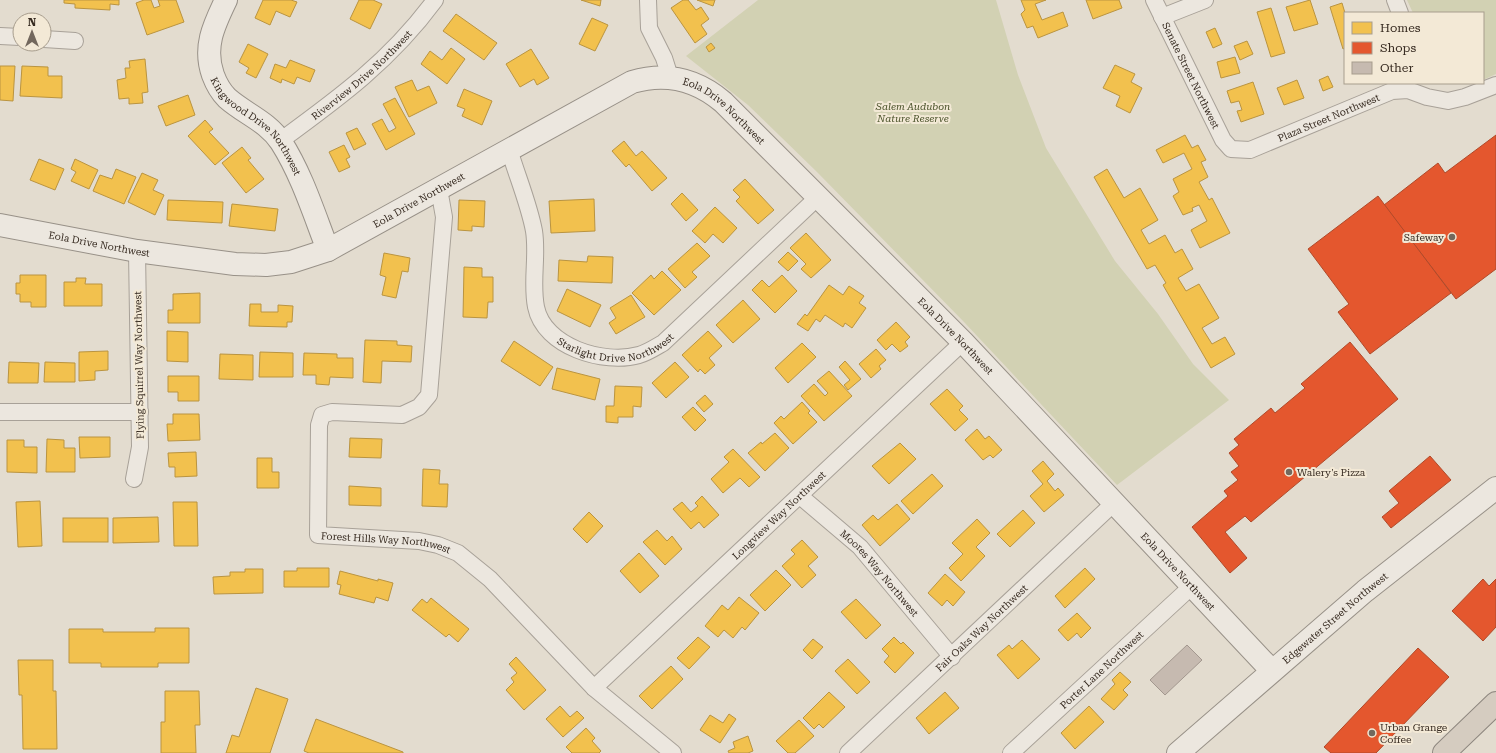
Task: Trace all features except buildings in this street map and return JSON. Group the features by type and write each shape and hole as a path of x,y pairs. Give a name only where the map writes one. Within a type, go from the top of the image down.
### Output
{"highway":[{"path":"1444,753 1496,703"}],"main road":[{"name":"Kingwood Drive Northwest","path":"226,0 209,42 209,62 215,81 226,98 263,122 280,141 299,178 328,250"},
{"name":"Eola Drive Northwest","path":"0,225 137,251 224,263 266,265 291,262 328,250 625,85 640,79 670,77 692,82 712,93 818,196 963,342 1272,671"},
{"name":"Edgewater Street Northwest","path":"1178,753 1365,591 1496,488"}],"street":[{"name":"Riverview Drive Northwest","path":"280,141 348,91 386,58 418,23 435,0"},
{"path":"648,0 649,28 664,58 670,77"},
{"name":"Senate Street Northwest","path":"1154,0 1223,140 1231,149"},
{"path":"1162,17 1205,0"},
{"path":"1395,0 1400,12"},
{"path":"0,36 12,37"},
{"path":"52,39 75,40"},
{"name":"Plaza Street Northwest","path":"1231,149 1250,150 1392,91 1427,90 1448,101 1465,97 1496,85"},
{"name":"Starlight Drive Northwest","path":"509,149 534,231 536,308 542,321 561,343 578,350 603,357 620,358 640,355 663,343 818,196"},
{"name":"Forest Hills Way Northwest","path":"440,189 444,217 428,395 419,407 402,415 332,412 322,414 319,425 318,535 419,541 438,545 458,553 490,579 594,688 673,753"},
{"name":"Flying Squirrel Way Northwest","path":"134,479 140,447 137,251"},
{"name":"Longview Way Northwest","path":"594,688 963,342"},
{"path":"0,412 140,412"},
{"name":"Moores Way Northwest","path":"800,496 860,547 952,657"},
{"name":"Fair Oaks Way Northwest","path":"848,753 952,657 1114,503"},
{"name":"Porter Lane Northwest","path":"1011,753 1192,586"}],"green space":[{"name":"Salem Audubon Nature Reserve","path":"758,0 996,0 1018,75 1046,148 1115,261 1158,314 1193,364 1229,400 1117,485 964,322 817,172 748,105 686,56"},
{"path":"1407,0 1496,0 1496,74 1484,80 1484,12 1413,12"}],"place":[{"name":"Safeway","path":"1452,237"},
{"name":"Walery's Pizza","path":"1289,472"},
{"name":"Urban Grange Coffee","path":"1372,733"}]}
